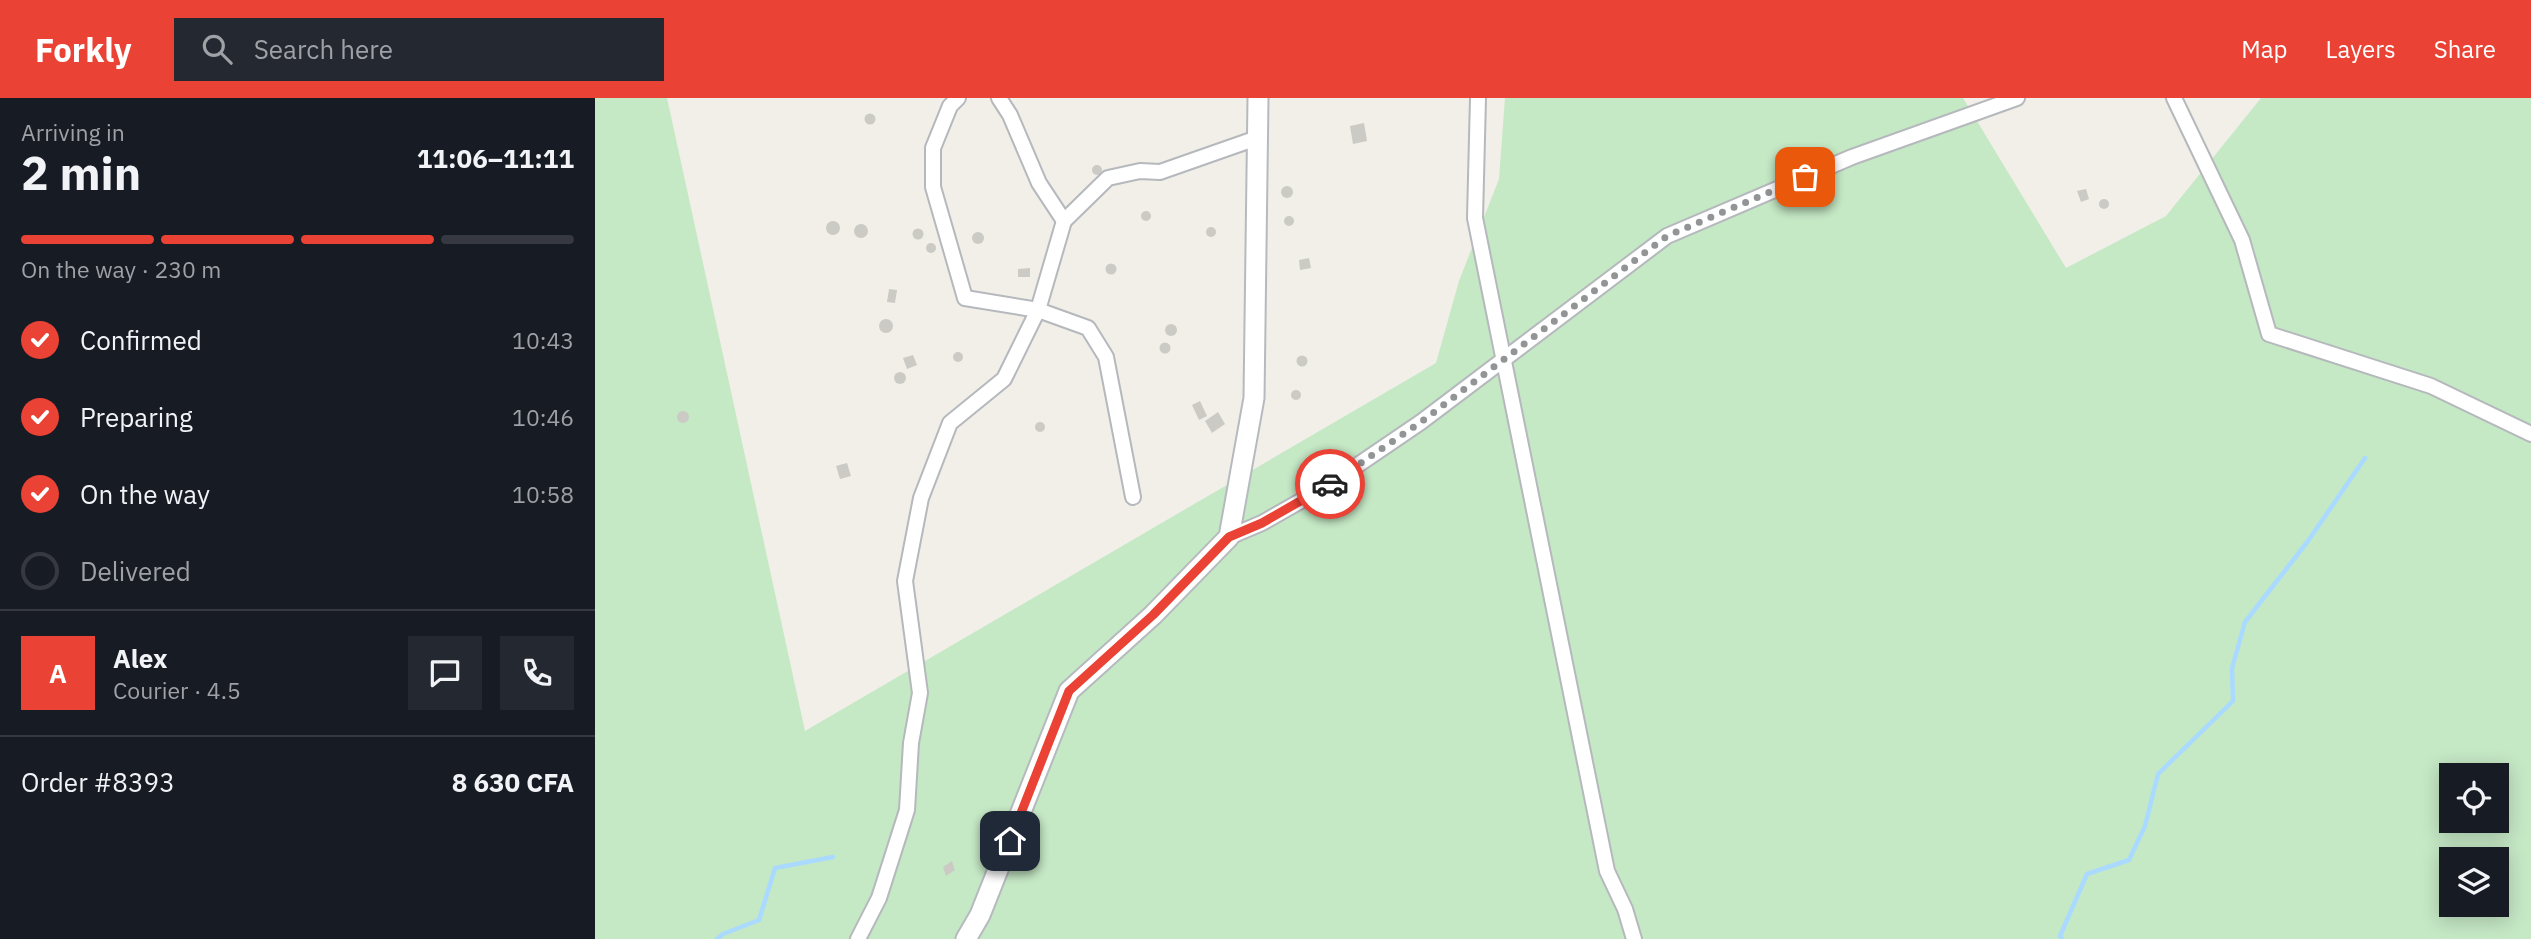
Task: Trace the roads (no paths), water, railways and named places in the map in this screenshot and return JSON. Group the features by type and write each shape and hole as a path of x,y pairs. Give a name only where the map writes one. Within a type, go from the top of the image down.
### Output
{"main road":[{"path":"966,939 981,915 1069,691 1153,615 1229,537 1254,398 1258,98"}],"street":[{"path":"958,98 950,106 933,148 933,187 965,298 1038,310 1088,328 1106,357 1133,497"},
{"path":"999,98 1010,115 1039,183 1064,221"},
{"path":"1478,98 1475,218 1607,870 1625,909 1634,939"},
{"path":"1229,537 1262,523 1327,486 1421,422 1667,236 1852,157 2017,98"},
{"path":"2174,98 2242,240 2269,334 2431,386 2531,434"},
{"path":"859,939 879,898 907,810 911,743 920,693 905,581 921,498 950,423 1004,379 1038,310 1064,221 1108,178 1140,171 1160,172 1257,138"},
{"path":"975,939 981,915"}],"waterway":[{"path":"2062,939 2060,936 2087,874 2129,860 2145,826 2158,774 2233,701 2232,668 2245,622 2308,541 2365,458"},
{"path":"717,939 759,920 775,868 833,857"}]}
